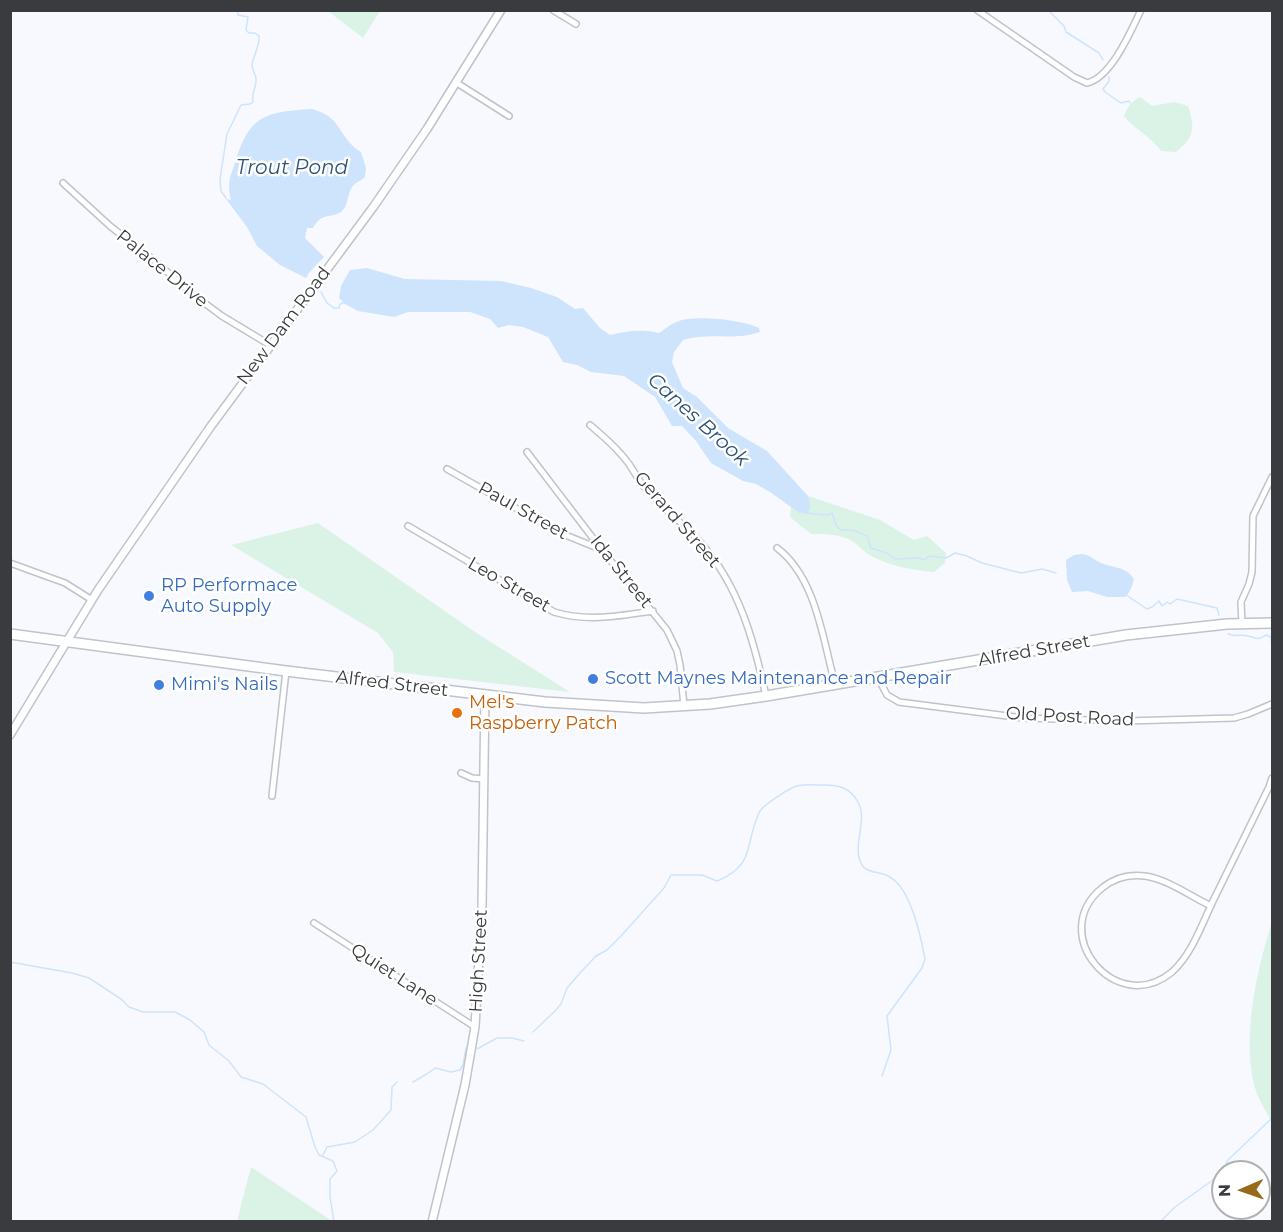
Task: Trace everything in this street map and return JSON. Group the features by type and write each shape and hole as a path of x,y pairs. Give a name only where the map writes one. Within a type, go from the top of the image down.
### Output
{"main road":[{"name":"Alfred Street","path":"10,634 485,695 596,706 644,708 684,706 766,696 1126,635 1272,623"}],"street":[{"name":"New Dam Road","path":"10,735 92,600 211,426 374,206 457,83 501,10"},
{"path":"553,10 576,24"},
{"path":"977,10 1083,82 1093,82 1111,64 1141,10"},
{"path":"457,83 509,116"},
{"name":"Palace Drive","path":"63,183 110,226 195,296 222,316 270,345"},
{"name":"Gerard Street","path":"590,425 609,442 628,463 645,488 699,542 720,567 736,596 747,623 766,696"},
{"name":"Ida Street","path":"527,452 667,630 677,651 684,706"},
{"name":"Paul Street","path":"447,468 558,532 602,550"},
{"path":"1242,624 1241,602 1252,572 1252,516 1272,477"},
{"name":"Leo Street","path":"408,526 535,603 554,612 571,617 599,618 653,611"},
{"path":"777,548 791,559 803,577 835,684"},
{"path":"10,563 65,583 92,600"},
{"path":"272,796 286,671"},
{"name":"Old Post Road","path":"878,678 887,695 899,702 1027,718 1126,721 1216,720 1248,714 1272,704"},
{"name":"High Street","path":"432,1221 465,1085 475,1027 481,936 485,695"},
{"path":"461,772 472,778 484,779"},
{"path":"1211,906 1150,877 1135,875 1120,878 1100,889 1090,901 1082,922 1084,945 1096,967 1120,982 1138,985 1157,981 1173,971 1183,958 1211,906 1272,778"},
{"name":"Quiet Lane","path":"314,923 475,1027"}],"green space":[{"path":"328,11 380,11 363,38"},
{"path":"1140,97 1152,106 1174,102 1188,106 1192,131 1187,141 1176,152 1161,151 1124,116 1130,105"},
{"path":"808,496 880,520 914,540 927,536 946,553 945,563 934,572 904,568 875,558 846,538 811,534 790,517 791,507 798,512 811,506"},
{"path":"318,523 475,632 570,692 394,672 393,652 378,633 231,545"},
{"path":"1272,922 1272,1123 1257,1094 1252,1074 1250,1031 1256,985"},
{"path":"251,1167 332,1221 237,1221"}],"water":[{"name":"Trout Pond","path":"312,109 335,122 350,143 361,152 366,168 365,177 352,187 343,210 319,220 313,228 307,228 305,238 324,257 306,278 280,265 257,246 247,227 226,199 231,200 229,184 231,176 241,145 254,124 272,114"},
{"path":"367,268 405,279 501,281 531,288 557,297 575,309 583,308 600,328 610,335 635,331 659,333 676,322 696,318 731,321 759,328 760,332 751,335 683,340 674,352 672,362 683,388 697,397 728,428 767,451 808,496 811,506 807,514 798,512 756,484 743,481 711,463 682,426 672,426 655,397 624,376 591,372 577,365 563,362 548,337 523,327 509,325 498,328 490,319 470,312 408,312 394,317 358,311 345,304 339,298 341,286 350,270"},
{"path":"1082,554 1104,564 1123,569 1131,575 1134,579 1125,597 1107,597 1088,591 1072,592 1067,580 1066,560 1074,555"}],"waterway":[{"name":"Canes Brook","path":"226,198 221,191 220,179 227,134 241,105 253,102 256,78 252,64 259,39 255,33 249,33 246,30 248,17 238,15 238,10"},
{"path":"1048,10 1064,26 1066,32 1099,53 1103,60"},
{"path":"1109,77 1103,89 1105,92 1121,103 1129,101 1130,103"},
{"name":"Canes Brook","path":"321,292 327,303 334,308 339,308 340,304 345,302"},
{"name":"Canes Brook","path":"806,513 828,515 832,513 836,525 841,530 853,530 867,536 871,548 889,554 895,559 925,560 929,556 946,558 955,553 1021,573 1042,569 1056,573"},
{"name":"Canes Brook","path":"1126,595 1147,609 1159,601 1162,606 1177,599 1217,608 1219,615"},
{"name":"Canes Brook","path":"1228,634 1257,638 1266,635 1271,637 1272,647"},
{"path":"533,1032 561,1004 567,988 581,972 596,956 607,950 621,936 664,888 671,875 702,875 717,881 730,875 744,860 755,822 765,805 797,786 835,786 848,790 858,802 862,816 858,847 860,861 865,868 890,877 904,892 914,914 925,959 922,968 887,1016 891,1050 882,1076"},
{"path":"10,962 89,978 129,1007 143,1012 175,1012 190,1020 204,1032 209,1045 229,1061 241,1077 263,1084 306,1117 319,1155 333,1161 337,1171 330,1179 334,1222"},
{"path":"477,1049 497,1038 524,1041"},
{"path":"413,1082 435,1068 451,1072 460,1070 466,1048"},
{"path":"323,1155 327,1147 355,1142 373,1130 391,1110 392,1087 397,1082"},
{"path":"1160,1222 1175,1207 1220,1175 1228,1160 1271,1119"}],"place":[{"name":"RP Performace Auto Supply","path":"149,596"},
{"name":"Scott Maynes Maintenance and Repair","path":"593,679"},
{"name":"Mimi's Nails","path":"159,685"},
{"name":"Mel's Raspberry Patch","path":"457,713"}]}
